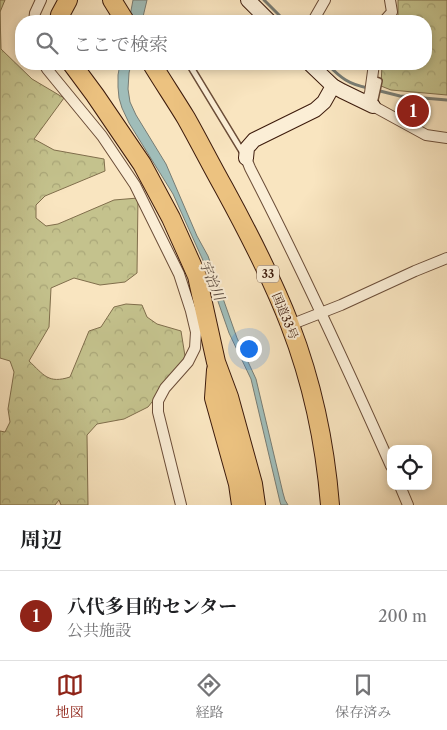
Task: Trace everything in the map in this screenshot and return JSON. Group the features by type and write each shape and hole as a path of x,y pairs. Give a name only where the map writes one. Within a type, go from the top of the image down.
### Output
{"highway":[{"path":"60,15 68,0"},
{"path":"112,0 121,15"},
{"path":"77,70 96,95 142,164 172,218 197,276 216,362 229,397 253,484 256,505"},
{"name":"国道33号","path":"156,70 186,118 236,210 290,325 321,430 330,505"},
{"path":"216,362 214,398 238,484 241,505"}],"street":[{"path":"35,15 41,0"},
{"path":"248,0 263,15"},
{"path":"316,15 325,0"},
{"path":"389,15 392,12 390,0"},
{"path":"48,70 102,136 135,185 178,274 192,310 196,332 195,348 188,362 165,388 158,401 158,412 181,505"},
{"path":"316,70 333,86 373,92 426,135 447,138"},
{"path":"373,92 374,70"},
{"path":"333,86 324,102 315,110 254,140 247,148 246,158 321,312 387,457"},
{"path":"290,325 341,305 447,258"},
{"path":"402,490 408,505"}],"lane":[{"path":"193,70 246,158"}],"green space":[{"path":"0,0 5,0 0,12"},
{"path":"398,0 447,0 447,95 391,90 381,86 382,70 432,70 432,15 398,15"},
{"path":"0,12 1,49 15,63 15,70 23,70 32,79 64,98 34,139 54,150 104,159 105,171 45,196 36,205 36,218 46,226 58,224 114,200 138,198 137,273 125,282 100,285 74,278 51,288 49,327 29,361 51,379 70,377 89,331 101,327 114,307 126,304 142,305 147,317 157,324 181,331 185,356 180,367 148,407 124,419 97,424 87,435 88,505 61,505 59,500 55,505 0,505 0,431 5,432 10,422 8,409 14,372 10,361 0,358"}],"water":[{"path":"133,0 147,0 143,15 130,15"},
{"name":"宇治川","path":"119,70 130,70 128,89 130,102 166,164 197,236 208,256 237,338 256,379 283,493 288,505 281,505 251,379 229,333 206,267 173,194 129,123 122,108 119,98"}],"waterway":[{"path":"264,0 279,15"},
{"path":"334,70 345,80 368,88"},
{"path":"376,90 400,96 447,100"}],"place":[{"name":"八代多目的センター","path":"413,111"}]}
